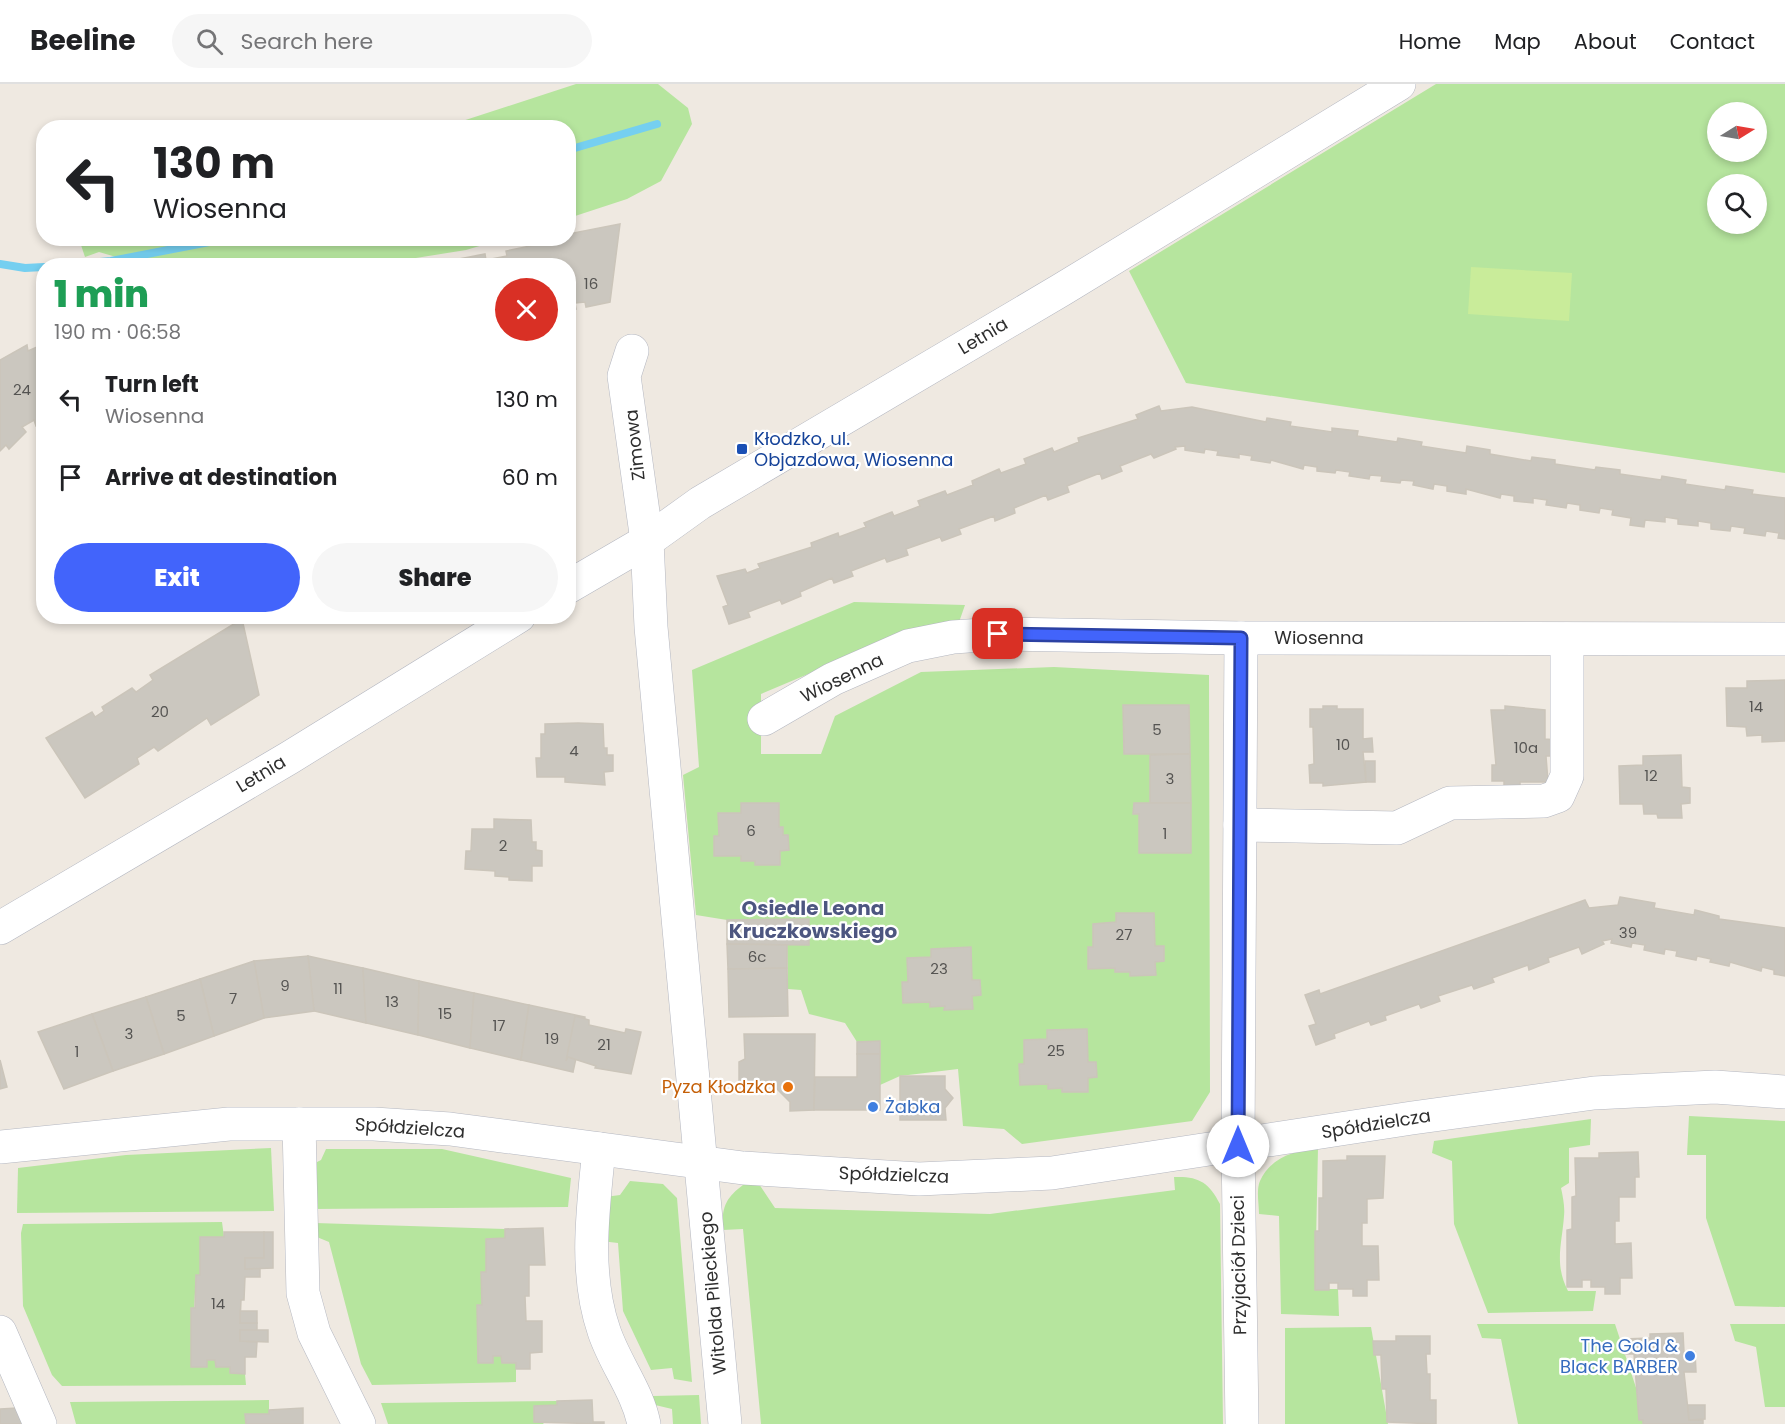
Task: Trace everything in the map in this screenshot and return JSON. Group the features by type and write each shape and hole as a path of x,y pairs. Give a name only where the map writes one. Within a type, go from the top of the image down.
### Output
{"street":[{"name":"Letnia","path":"576,582 647,541 700,503 1051,296 1399,84"},
{"name":"Zimowa","path":"632,351 624,376 647,541"},
{"path":"647,541 651,627 700,1163"},
{"name":"Letnia","path":"0,928 289,758 506,624"},
{"name":"Wiosenna","path":"764,719 833,679 908,646 953,637 998,634 1241,638 1785,639"},
{"name":"Przyjaciół Dzieci","path":"1241,638 1238,1146 1242,1424"},
{"path":"1240,825 1397,828 1450,803 1490,800 1544,801 1558,796 1567,776 1567,639"},
{"name":"Spółdzielcza","path":"0,1147 229,1124 374,1124 450,1129 700,1163 920,1179 1052,1173 1412,1118 1594,1093 1705,1087 1785,1092"},
{"path":"299,1124 303,1293 314,1333 359,1424"},
{"path":"599,1149 592,1263 593,1291 605,1335 633,1388 644,1424"},
{"name":"Witolda Pileckiego","path":"700,1163 724,1424"},
{"path":"0,1332 40,1424"}],"green space":[{"path":"576,84 658,84 688,108 692,124 661,181 627,199 576,216 576,120 465,120"},
{"path":"1436,84 1785,84 1785,473 1186,383 1129,271"},
{"path":"82,246 479,246 416,258 120,258 99,252 85,257"},
{"path":"1471,267 1572,273 1569,321 1468,314"},
{"path":"854,602 965,605 958,625 896,637 761,694 761,754 821,754 835,716 921,672 1054,667 1209,675 1210,1092 1192,1121 1022,1144 1004,1129 963,1126 958,1069 900,1076 880,1085 880,1042 857,1042 845,1023 809,1014 801,990 788,989 787,945 809,945 809,919 727,920 696,915 683,775 699,767 692,670"},
{"path":"1689,1116 1785,1121 1785,1307 1735,1306 1706,1218 1706,1155 1687,1155"},
{"path":"1591,1119 1590,1145 1569,1148 1569,1183 1561,1188 1564,1213 1560,1263 1568,1291 1596,1291 1593,1311 1488,1313 1454,1224 1452,1161 1432,1153 1434,1141"},
{"path":"271,1148 274,1211 17,1213 18,1168 126,1155"},
{"path":"1318,1148 1315,1289 1338,1289 1339,1316 1281,1314 1279,1216 1259,1214 1259,1185 1270,1166 1277,1161 1292,1153"},
{"path":"326,1149 442,1149 571,1178 568,1207 312,1209 311,1165 321,1160"},
{"path":"1174,1177 1196,1179 1202,1182 1212,1190 1220,1204 1223,1424 761,1424 743,1229 723,1230 724,1208 734,1192 746,1183 759,1184 775,1208 990,1214 1175,1190"},
{"path":"630,1181 663,1184 677,1198 692,1382 674,1379 672,1368 651,1370 623,1311 618,1243 601,1241 605,1197 620,1195"},
{"path":"222,1222 224,1237 200,1238 200,1275 196,1275 191,1367 206,1367 207,1360 215,1360 216,1367 230,1367 230,1373 245,1374 246,1385 62,1386 52,1375 23,1306 21,1233 23,1224"},
{"path":"315,1223 505,1229 505,1238 486,1239 486,1272 481,1272 482,1305 477,1305 478,1363 493,1363 493,1356 501,1356 516,1363 516,1382 372,1385 361,1364 329,1242 312,1235"},
{"path":"1477,1324 1615,1324 1648,1424 1518,1424 1501,1339 1482,1338"},
{"path":"1730,1324 1785,1324 1785,1407 1765,1407 1756,1347 1735,1341"},
{"path":"1371,1327 1388,1424 1285,1424 1285,1328"},
{"path":"699,1395 701,1424 673,1424 672,1409 651,1404 653,1396"},
{"path":"269,1400 269,1414 246,1415 246,1424 76,1424 70,1402"},
{"path":"557,1401 557,1405 543,1424 388,1424 381,1403"}],"building":[{"path":"620,224 610,302 586,307 585,302 576,303 576,258 496,258 507,256 506,251 530,246 576,246 576,232"},
{"path":"485,254 486,258 464,258"},
{"path":"27,345 28,351 36,348 36,426 34,420 22,427 26,432 9,449 6,445 0,451 0,360"},
{"path":"1159,406 1161,411 1192,407 1266,422 1267,418 1291,422 1290,426 1332,432 1332,428 1358,431 1357,436 1397,442 1398,438 1422,442 1421,446 1466,453 1467,446 1490,450 1490,454 1531,461 1532,457 1555,460 1555,464 1595,470 1596,467 1620,470 1620,474 1661,480 1662,476 1686,480 1685,484 1725,490 1726,486 1753,490 1752,494 1785,498 1785,539 1778,538 1779,533 1766,531 1765,536 1744,533 1745,528 1731,526 1730,531 1711,529 1711,523 1698,521 1698,526 1678,524 1678,519 1665,517 1665,522 1645,520 1644,527 1630,525 1631,518 1612,515 1613,510 1600,508 1599,513 1580,510 1580,505 1567,503 1566,508 1546,505 1547,500 1533,498 1533,503 1514,501 1514,496 1501,494 1500,498 1466,489 1466,494 1447,491 1447,486 1434,484 1433,489 1413,485 1414,481 1401,480 1400,483 1381,481 1382,476 1370,475 1369,479 1349,476 1350,472 1317,471 1317,467 1304,465 1303,469 1271,460 1270,463 1251,460 1252,456 1239,454 1239,458 1217,455 1218,451 1205,449 1204,453 1185,450 1185,446 1175,447 1176,449 1154,458 1151,454 1120,466 1122,471 1102,479 1100,473 1067,486 1069,492 1048,500 1046,495 1014,508 1015,513 995,521 994,516 959,529 961,534 942,541 940,537 906,549 908,555 887,562 885,558 851,571 853,576 834,583 832,578 800,592 801,596 782,604 780,600 748,612 750,617 729,624 723,607 728,605 717,576 745,569 747,573 760,568 758,564 812,547 811,543 838,533 839,537 866,527 864,523 892,512 894,516 920,506 918,501 945,491 947,495 973,485 972,481 999,469 1001,473 1026,464 1024,459 1052,448 1054,452 1079,442 1078,438 1138,419 1136,415"},
{"path":"234,624 243,624 259,695 211,725 207,718 158,751 154,747 137,758 139,764 85,798 46,738 92,712 95,717 104,711 102,707 132,688 136,692 153,680 150,675"},
{"path":"1785,680 1785,741 1762,742 1762,735 1747,736 1746,727 1727,726 1726,688 1747,688 1747,681"},
{"path":"1123,705 1189,705 1190,754 1124,754"},
{"path":"1323,706 1337,706 1337,709 1363,709 1363,739 1372,738 1373,752 1363,752 1366,782 1323,786 1323,783 1310,783 1309,765 1314,764 1310,709 1323,709"},
{"path":"1505,706 1545,710 1545,739 1557,740 1557,756 1546,756 1548,782 1520,782 1520,786 1504,786 1504,781 1492,781 1492,765 1496,765 1491,710 1505,710"},
{"path":"545,724 603,724 604,748 607,748 607,755 613,755 613,771 604,772 605,785 565,782 565,777 537,777 536,758 541,758 541,734 545,734"},
{"path":"1190,754 1191,803 1150,803 1150,755"},
{"path":"1681,755 1682,787 1690,788 1690,803 1681,804 1682,818 1658,818 1657,814 1644,814 1643,804 1620,804 1619,766 1643,765 1643,756"},
{"path":"1365,761 1375,761 1375,782 1366,782"},
{"path":"741,803 779,803 779,827 783,827 783,835 788,835 789,850 780,851 780,865 755,865 755,861 741,861 741,856 714,856 714,836 719,836 718,813 741,813"},
{"path":"1134,803 1191,803 1191,853 1139,853 1139,814 1133,814"},
{"path":"494,819 531,820 532,842 536,842 536,850 542,851 542,866 532,866 532,881 509,880 509,877 495,876 495,871 465,869 466,851 471,851 472,829 494,829"},
{"path":"1620,897 1655,903 1654,908 1694,915 1695,910 1719,916 1719,919 1785,928 1785,976 1774,974 1774,970 1762,967 1761,971 1730,962 1729,966 1710,962 1711,959 1697,956 1696,960 1676,956 1677,951 1665,949 1664,954 1644,950 1645,945 1632,943 1631,947 1611,943 1612,939 1602,941 1604,944 1582,954 1579,947 1548,958 1549,962 1529,970 1528,965 1492,978 1494,982 1474,989 1472,985 1438,996 1440,1001 1421,1008 1419,1004 1385,1016 1386,1020 1371,1025 1369,1021 1334,1034 1335,1038 1316,1045 1309,1026 1316,1024 1305,995 1319,990 1320,994 1585,900 1589,908 1618,905"},
{"path":"1116,913 1154,913 1155,946 1164,946 1164,961 1155,962 1156,975 1130,976 1130,972 1115,972 1115,968 1088,969 1088,947 1093,947 1093,924 1116,922"},
{"path":"809,919 809,945 727,944 727,920"},
{"path":"727,944 787,945 787,968 728,969"},
{"path":"971,947 972,980 980,980 981,995 972,996 973,1009 944,1010 945,1006 930,1007 930,1002 903,1003 902,982 908,982 907,958 931,957 931,949"},
{"path":"308,956 363,968 366,1023 314,1011"},
{"path":"308,956 314,1011 264,1018 254,961"},
{"path":"254,961 264,1018 214,1036 200,979"},
{"path":"363,968 419,981 418,1035 366,1023"},
{"path":"787,968 788,1016 729,1017 728,969"},
{"path":"200,979 214,1036 164,1054 146,997"},
{"path":"419,981 474,993 470,1048 418,1035"},
{"path":"474,993 529,1005 521,1060 470,1048"},
{"path":"146,997 164,1054 113,1071 92,1014"},
{"path":"529,1005 585,1017 573,1072 521,1060"},
{"path":"92,1014 113,1071 64,1089 38,1032"},
{"path":"575,1016 589,1020 589,1025 625,1033 626,1029 641,1032 631,1074 595,1068 596,1066 568,1057 566,1061"},
{"path":"1087,1029 1088,1062 1096,1062 1097,1077 1088,1078 1088,1092 1062,1092 1062,1088 1048,1089 1048,1084 1020,1085 1019,1064 1024,1064 1024,1040 1047,1039 1047,1030"},
{"path":"744,1034 815,1034 814,1110 790,1111 790,1102 769,1081 739,1081 739,1062 745,1059"},
{"path":"880,1041 880,1054 857,1054 857,1042"},
{"path":"857,1054 880,1054 880,1110 814,1110 815,1077 857,1077"},
{"path":"0,1060 7,1087 0,1089"},
{"path":"900,1076 945,1076 945,1089 953,1098 945,1108 946,1120 900,1120"},
{"path":"1638,1152 1639,1177 1635,1177 1635,1197 1619,1197 1619,1221 1615,1221 1615,1244 1631,1243 1632,1278 1620,1278 1620,1294 1605,1294 1605,1287 1591,1287 1591,1280 1582,1280 1582,1287 1567,1287 1567,1230 1572,1229 1572,1197 1576,1196 1575,1158 1599,1158 1599,1153"},
{"path":"1347,1156 1385,1156 1383,1198 1367,1199 1367,1223 1362,1223 1362,1246 1378,1246 1379,1280 1367,1280 1367,1296 1353,1296 1353,1289 1338,1289 1338,1283 1329,1283 1329,1290 1315,1290 1315,1231 1319,1231 1319,1198 1323,1198 1323,1161 1347,1160"},
{"path":"543,1228 545,1265 529,1265 529,1296 525,1296 526,1321 542,1321 542,1352 530,1353 530,1369 516,1369 516,1363 502,1363 501,1356 493,1356 493,1363 478,1363 477,1305 482,1305 481,1272 486,1272 486,1239 505,1238 505,1229"},
{"path":"224,1232 264,1232 264,1258 245,1258 245,1269 260,1268 260,1277 245,1277 244,1300 241,1300 240,1323 257,1323 257,1331 240,1330 240,1341 257,1342 256,1357 245,1357 245,1374 230,1373 230,1367 216,1367 215,1360 207,1360 207,1367 191,1367 191,1308 195,1308 196,1275 200,1275 200,1237 224,1237"},
{"path":"264,1232 273,1232 273,1268 245,1269 245,1258 264,1258"},
{"path":"240,1311 257,1311 257,1323 240,1323"},
{"path":"240,1330 268,1330 268,1342 240,1341"},
{"path":"1683,1333 1684,1352 1695,1352 1696,1372 1684,1372 1689,1420 1703,1420 1703,1424 1643,1424 1643,1420 1639,1420 1634,1354 1625,1354 1625,1339 1650,1338 1650,1334"},
{"path":"1396,1336 1430,1336 1430,1354 1426,1354 1427,1374 1430,1374 1430,1400 1436,1400 1436,1424 1387,1422 1386,1389 1382,1389 1381,1355 1374,1355 1373,1341 1396,1341"},
{"path":"592,1400 593,1422 604,1422 604,1424 534,1422 534,1406 557,1405 557,1401"},
{"path":"1688,1405 1705,1405 1705,1419 1689,1420"},
{"path":"17,1408 25,1424 0,1424 0,1409"},
{"path":"303,1408 303,1424 246,1424 245,1414 269,1414 269,1410"}],"waterway":[{"path":"576,148 657,124"},
{"path":"127,258 189,246"},
{"path":"0,264 36,267"}],"place":[{"name":"Kłodzko, ul. Objazdowa, Wiosenna","path":"742,449"},
{"name":"Pyza Kłodzka","path":"788,1087"},
{"name":"Żabka","path":"873,1107"},
{"name":"The Gold & Black BARBER","path":"1690,1356"}],"district":[{"name":"Osiedle Leona Kruczkowskiego","path":"813,920"}],"route":[{"path":"998,634 1241,638 1238,1146"}]}
